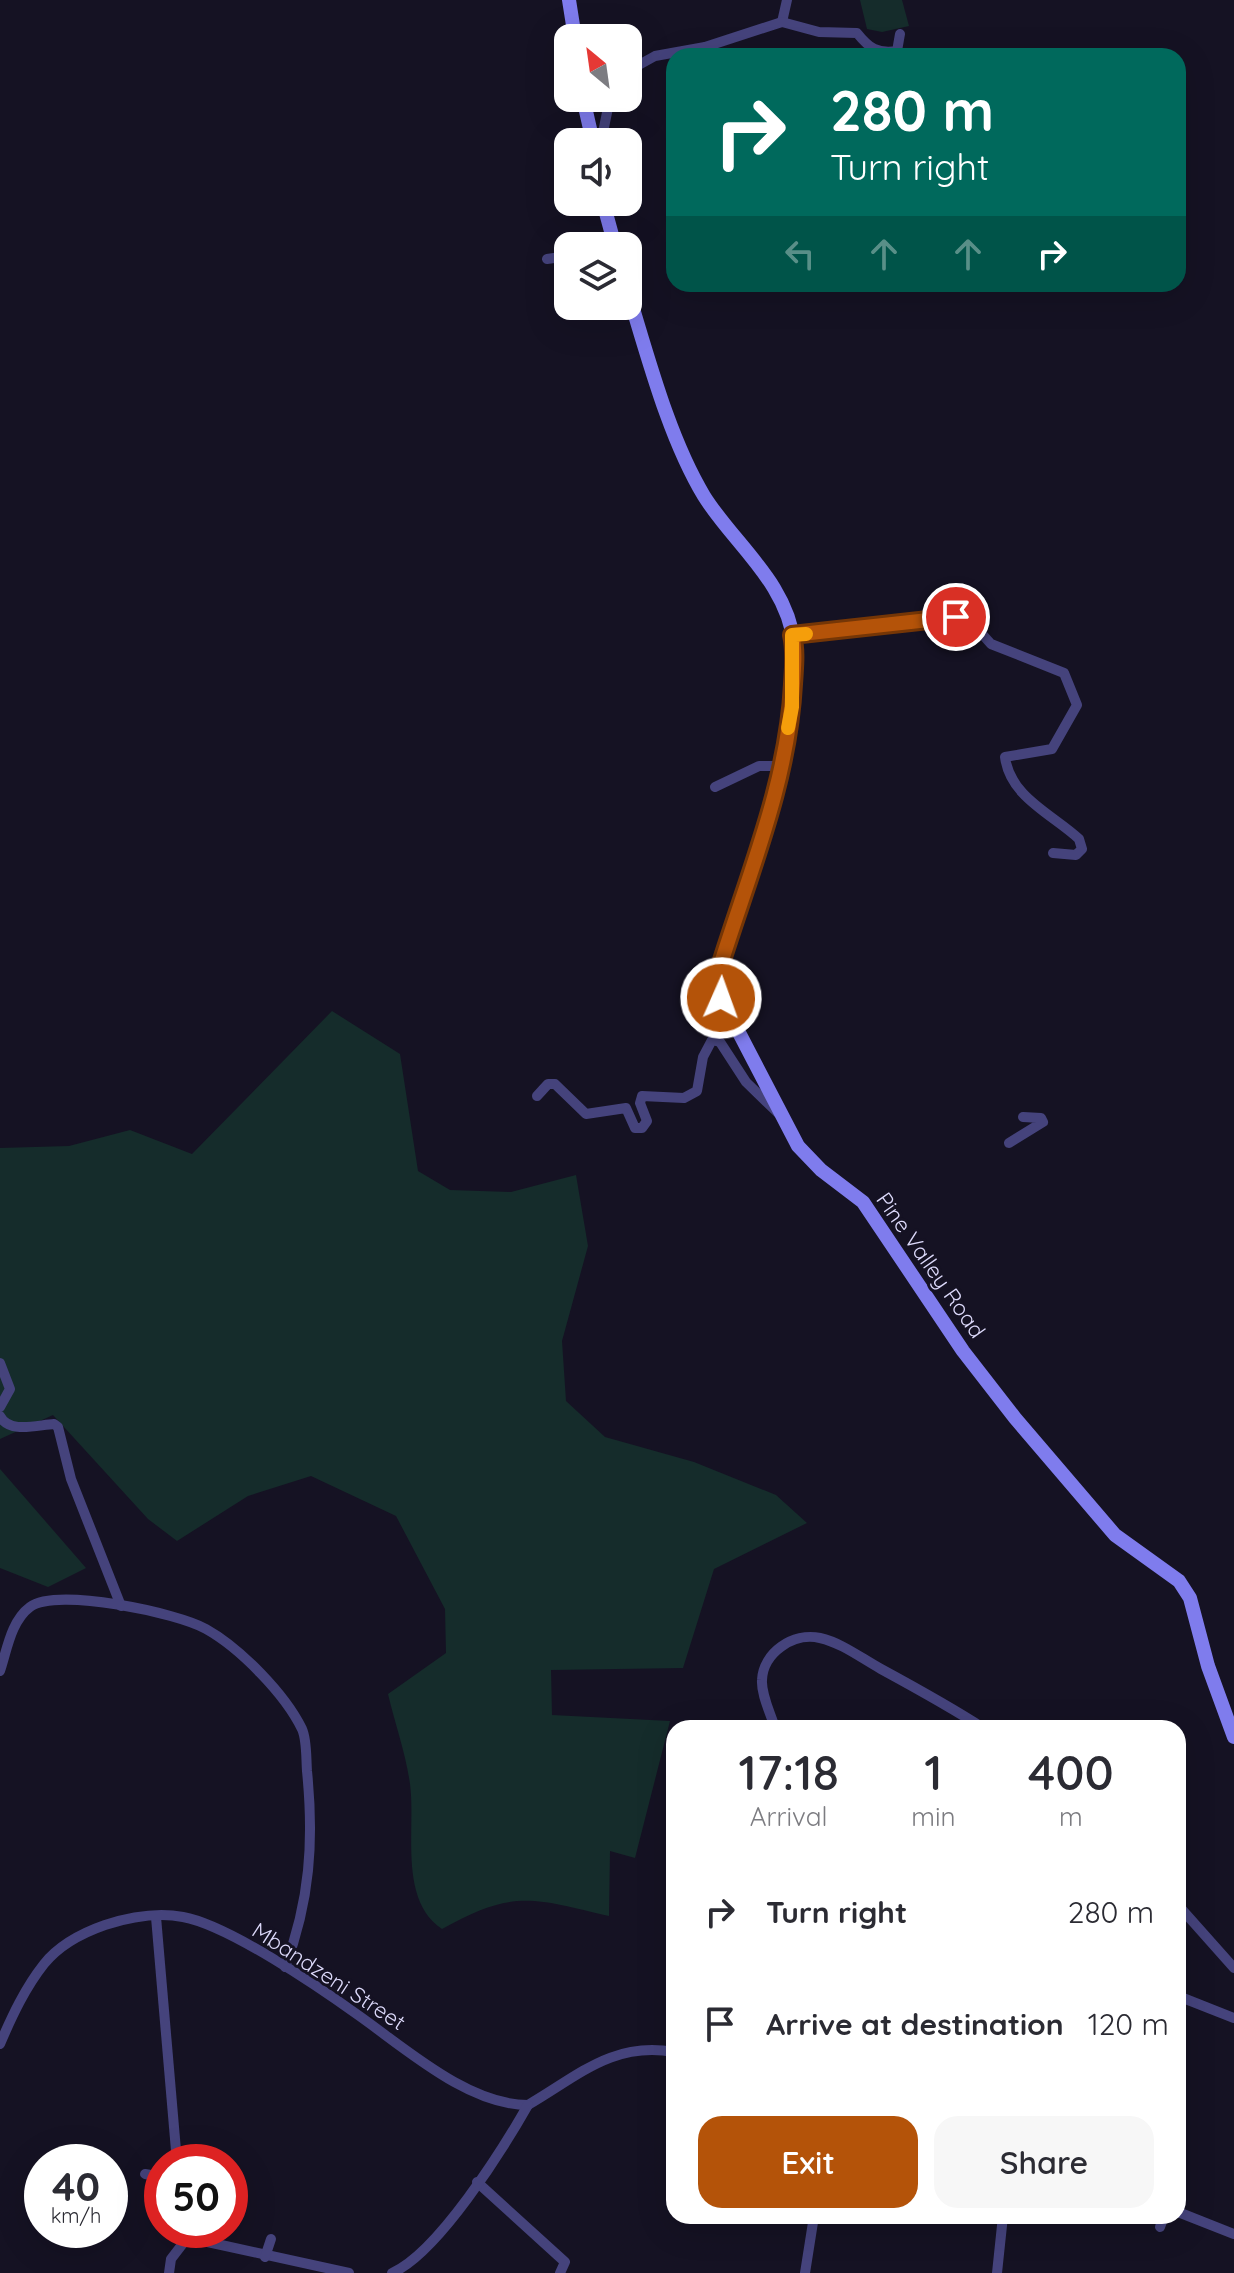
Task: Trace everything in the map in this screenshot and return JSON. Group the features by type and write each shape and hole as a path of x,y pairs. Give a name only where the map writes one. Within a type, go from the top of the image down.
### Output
{"main road":[{"path":"569,0 573,24"},
{"name":"Pine Valley Road","path":"637,320 681,448 705,496 772,584 792,635 792,707 769,821 718,973 721,998 798,1146 821,1170 863,1202 963,1351 1025,1430 1115,1535 1179,1581 1190,1598 1216,1691 1234,1737"}],"street":[{"path":"782,22 787,0"},
{"path":"699,48 782,22 819,32 857,33 869,48"},
{"path":"898,48 900,34"},
{"path":"642,63 666,54"},
{"path":"547,259 554,258"},
{"path":"792,635 965,615 991,644 1064,673 1077,705 1060,739 1052,749 1005,757 1007,772 1020,793 1079,839 1082,849 1076,855 1053,853"},
{"path":"715,787 759,766 780,766"},
{"path":"537,1096 548,1084 555,1084 586,1114 619,1106 626,1108 635,1128 642,1128 647,1121 640,1103 642,1096 684,1098 697,1091 703,1057 712,1040 720,1042 746,1082 783,1117"},
{"path":"1009,1143 1043,1122 1041,1118 1023,1117"},
{"path":"0,1363 10,1389 0,1407"},
{"path":"0,1416 3,1422 13,1427 54,1424 58,1427 71,1479 121,1606"},
{"path":"0,1671 18,1619 32,1605 70,1599 121,1606 208,1630 261,1673 303,1730 312,1849 299,1930 285,1967"},
{"path":"773,1720 761,1683 765,1667 774,1651 792,1640 817,1637 842,1646 971,1720"},
{"path":"1186,1914 1234,1968"},
{"name":"Mbandzeni Street","path":"0,2044 18,2003 43,1964 59,1948 88,1931 137,1915 182,1917 211,1926 285,1967 430,2068 497,2100 528,2105"},
{"path":"156,1917 175,2144"},
{"path":"1186,1999 1234,2018"},
{"path":"392,2273 422,2254 477,2182 528,2105 622,2051 666,2051"},
{"path":"477,2182 565,2262 560,2273"},
{"path":"1186,2215 1234,2234"},
{"path":"805,2273 813,2224"},
{"path":"997,2273 1002,2224"},
{"path":"265,2257 271,2239"},
{"path":"169,2273 171,2259 179,2248"},
{"path":"230,2248 296,2269 349,2273"}],"green space":[{"path":"860,0 902,0 909,26 882,32 867,29"},
{"path":"332,1011 400,1054 418,1171 450,1190 511,1192 576,1175 588,1246 562,1341 566,1401 605,1437 694,1462 776,1495 807,1523 714,1569 683,1668 551,1670 552,1715 666,1721 666,1737 635,1858 610,1851 609,1916 561,1905 524,1901 487,1908 442,1929 428,1916 419,1900 412,1862 410,1784 388,1694 446,1653 445,1609 396,1516 311,1476 248,1496 177,1541 148,1519 53,1415 0,1439 0,1148 69,1146 130,1130 192,1154"},
{"path":"0,1469 86,1568 48,1587 0,1568"}],"slow traffic":[{"path":"788,728 795,645 792,635 806,634"}],"route":[{"path":"721,998 718,973 769,821 781,764 792,707 795,645 792,635 956,617"}]}
